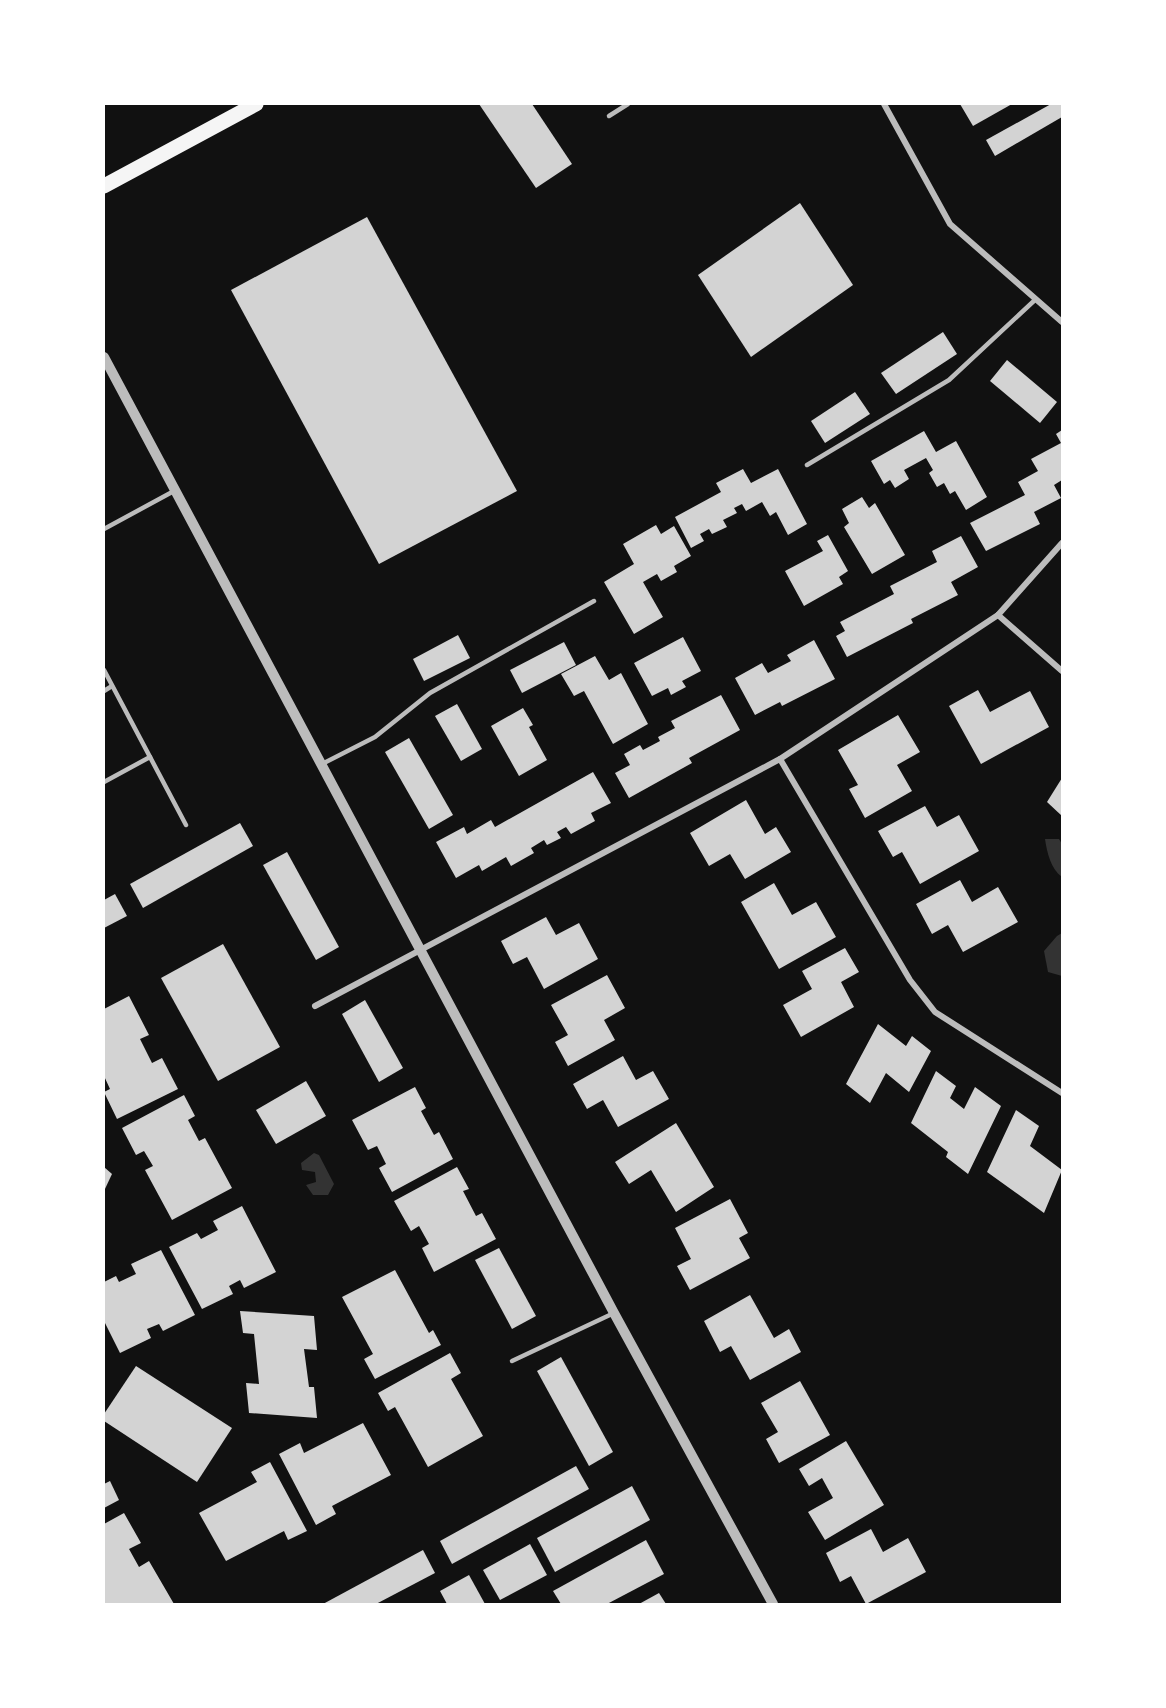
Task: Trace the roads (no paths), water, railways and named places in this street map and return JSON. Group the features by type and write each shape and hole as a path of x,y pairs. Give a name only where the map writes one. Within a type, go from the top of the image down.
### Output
{"main road":[{"path":"104,186 256,104"}],"street":[{"path":"884,104 950,224 1062,322"},
{"path":"104,357 614,1313 773,1605"},
{"path":"315,1006 780,759 998,615 1062,543"},
{"path":"998,615 1062,671"},
{"path":"780,759 910,980 935,1012 1062,1093"}],"lane":[{"path":"609,116 628,104"},
{"path":"807,465 949,380 1036,299"},
{"path":"104,529 174,491"},
{"path":"321,765 375,737 430,693 594,601"},
{"path":"104,670 186,825"},
{"path":"104,691 112,686"},
{"path":"104,782 150,757"},
{"path":"512,1362 614,1313"}]}
